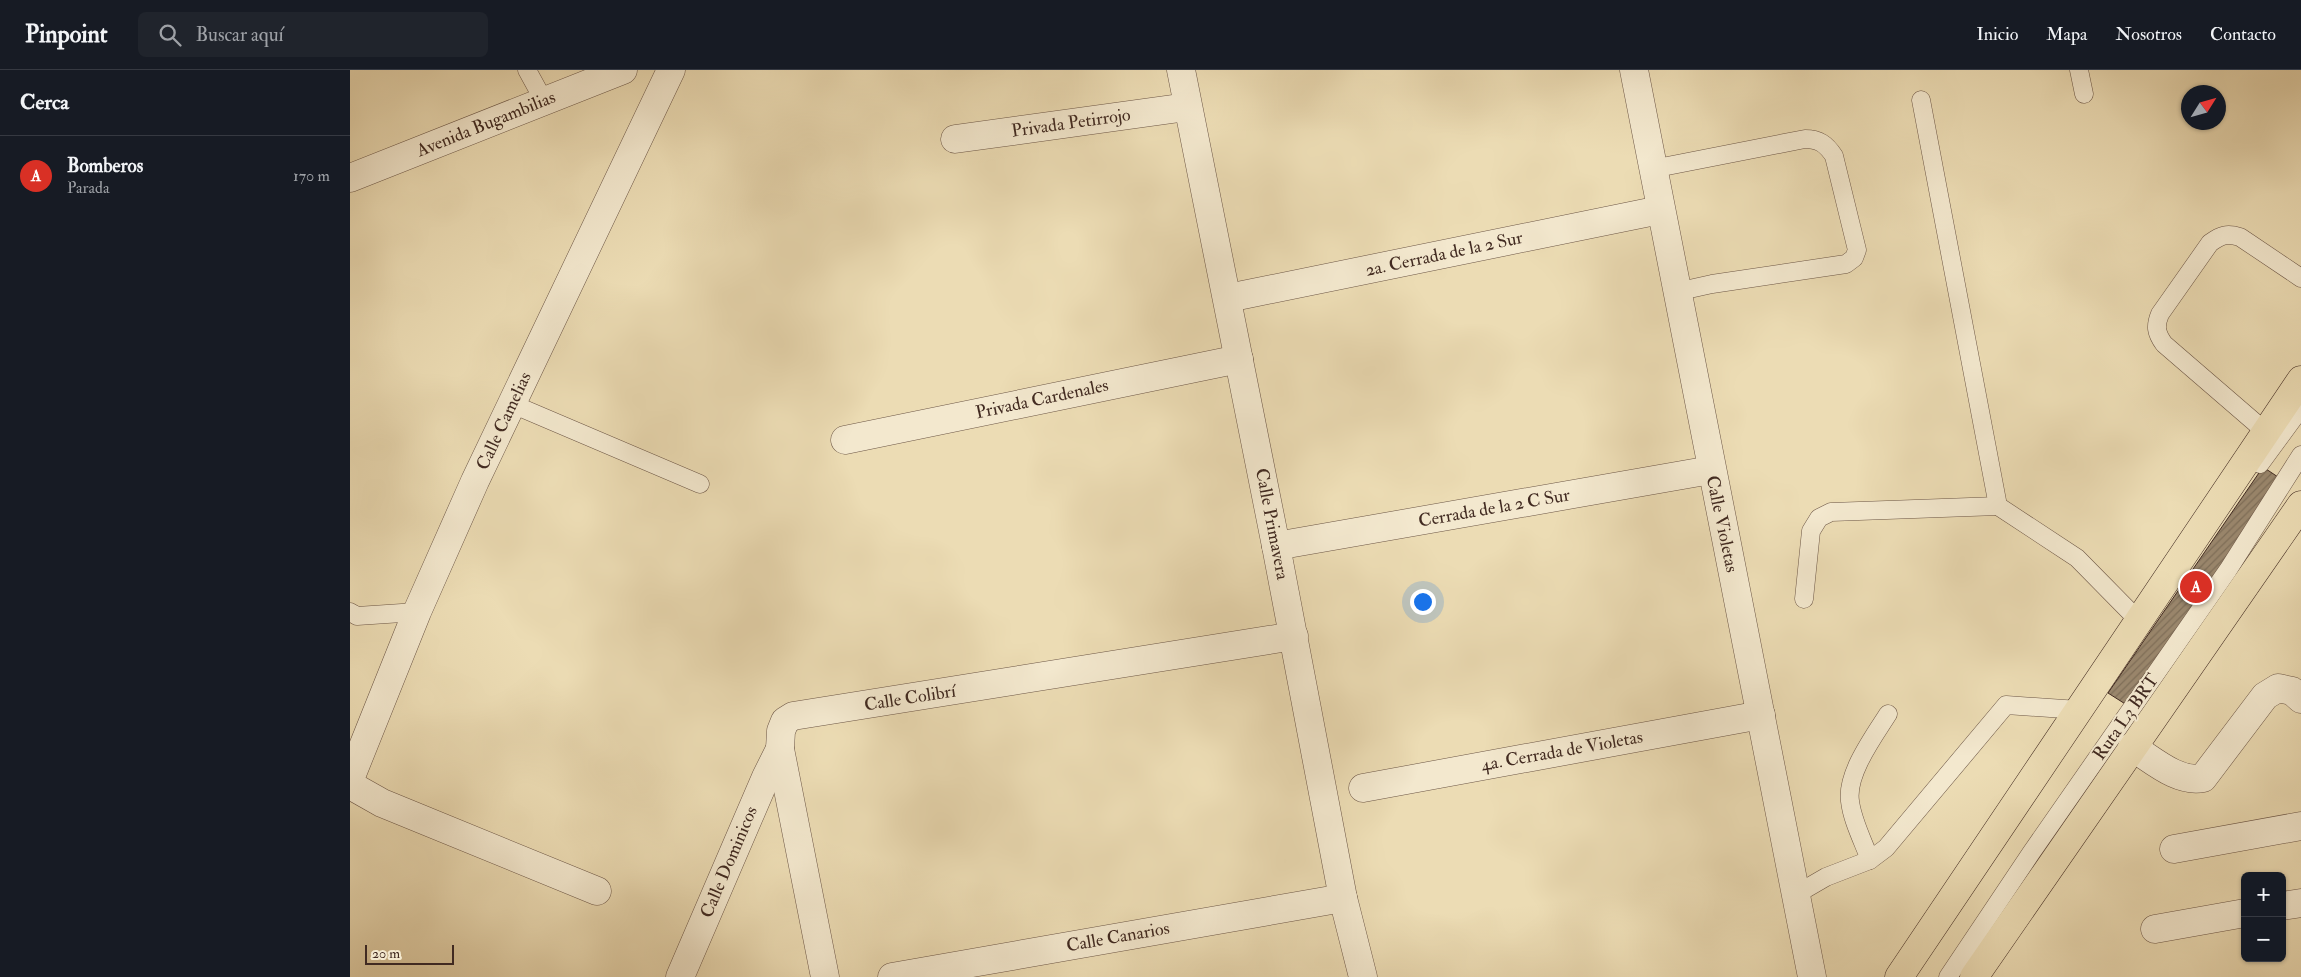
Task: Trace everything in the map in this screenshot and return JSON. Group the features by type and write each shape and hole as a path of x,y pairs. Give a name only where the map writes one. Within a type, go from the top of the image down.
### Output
{"main road":[{"path":"1900,977 2301,380"},
{"path":"1974,977 2301,505"}],"street":[{"name":"Avenida Bugambilias","path":"350,178 623,70"},
{"name":"Calle Camelias","path":"350,779 417,612 512,404 671,70"},
{"name":"Calle Primavera","path":"1181,70 1187,108 1228,298 1343,898 1363,977"},
{"name":"Calle Violetas","path":"1634,70 1652,170 1812,977"},
{"name":"Privada Petirrojo","path":"955,139 1187,108"},
{"name":"2a. Cerrada de la 2 Sur","path":"1228,298 1660,210"},
{"name":"Privada Cardenales","path":"845,440 1239,359"},
{"name":"Cerrada de la 2 C Sur","path":"1276,546 1711,470"},
{"name":"Calle Colibrí","path":"826,977 780,749 781,731 785,721 793,716 1294,636"},
{"path":"2132,747 2180,777 2195,780 2203,778 2265,696 2278,688 2292,691 2301,699"},
{"name":"4a. Cerrada de Violetas","path":"1363,788 1761,715"},
{"name":"Calle Dominicos","path":"680,977 766,777 780,749"},
{"path":"350,785 382,803 597,891"},
{"path":"2174,850 2301,826"},
{"name":"Calle Canarios","path":"892,977 1343,898"},
{"path":"2286,905 2301,903"},
{"path":"2156,929 2241,914"}],"lane":[{"path":"527,70 544,101"},
{"path":"2079,70 2084,94"},
{"path":"1921,100 1998,506"},
{"path":"1652,170 1805,139 1815,139 1827,146 1834,156 1857,250 1854,258 1846,264 1712,284 1676,292"},
{"path":"2266,432 2164,344 2157,334 2156,324 2160,314 2210,243 2219,236 2230,234 2240,238 2301,278"},
{"path":"512,404 700,484"},
{"path":"1914,977 2248,480 2301,408"},
{"name":"Ruta L3 BRT","path":"1948,977 2031,853 2228,570 2301,455"},
{"path":"1804,599 1811,532 1819,518 1831,512 1998,506 2077,558 2139,621"},
{"path":"350,612 357,616 417,612"},
{"path":"1795,895 1826,878 1870,860 1886,848 1999,711 2006,705 2079,710"},
{"path":"1870,860 1849,800 1854,773 1863,753 1888,714"}],"building":[{"path":"2263,467 2284,481 2130,707 2108,693"}],"place":[{"name":"Bomberos","path":"2196,587"}]}
